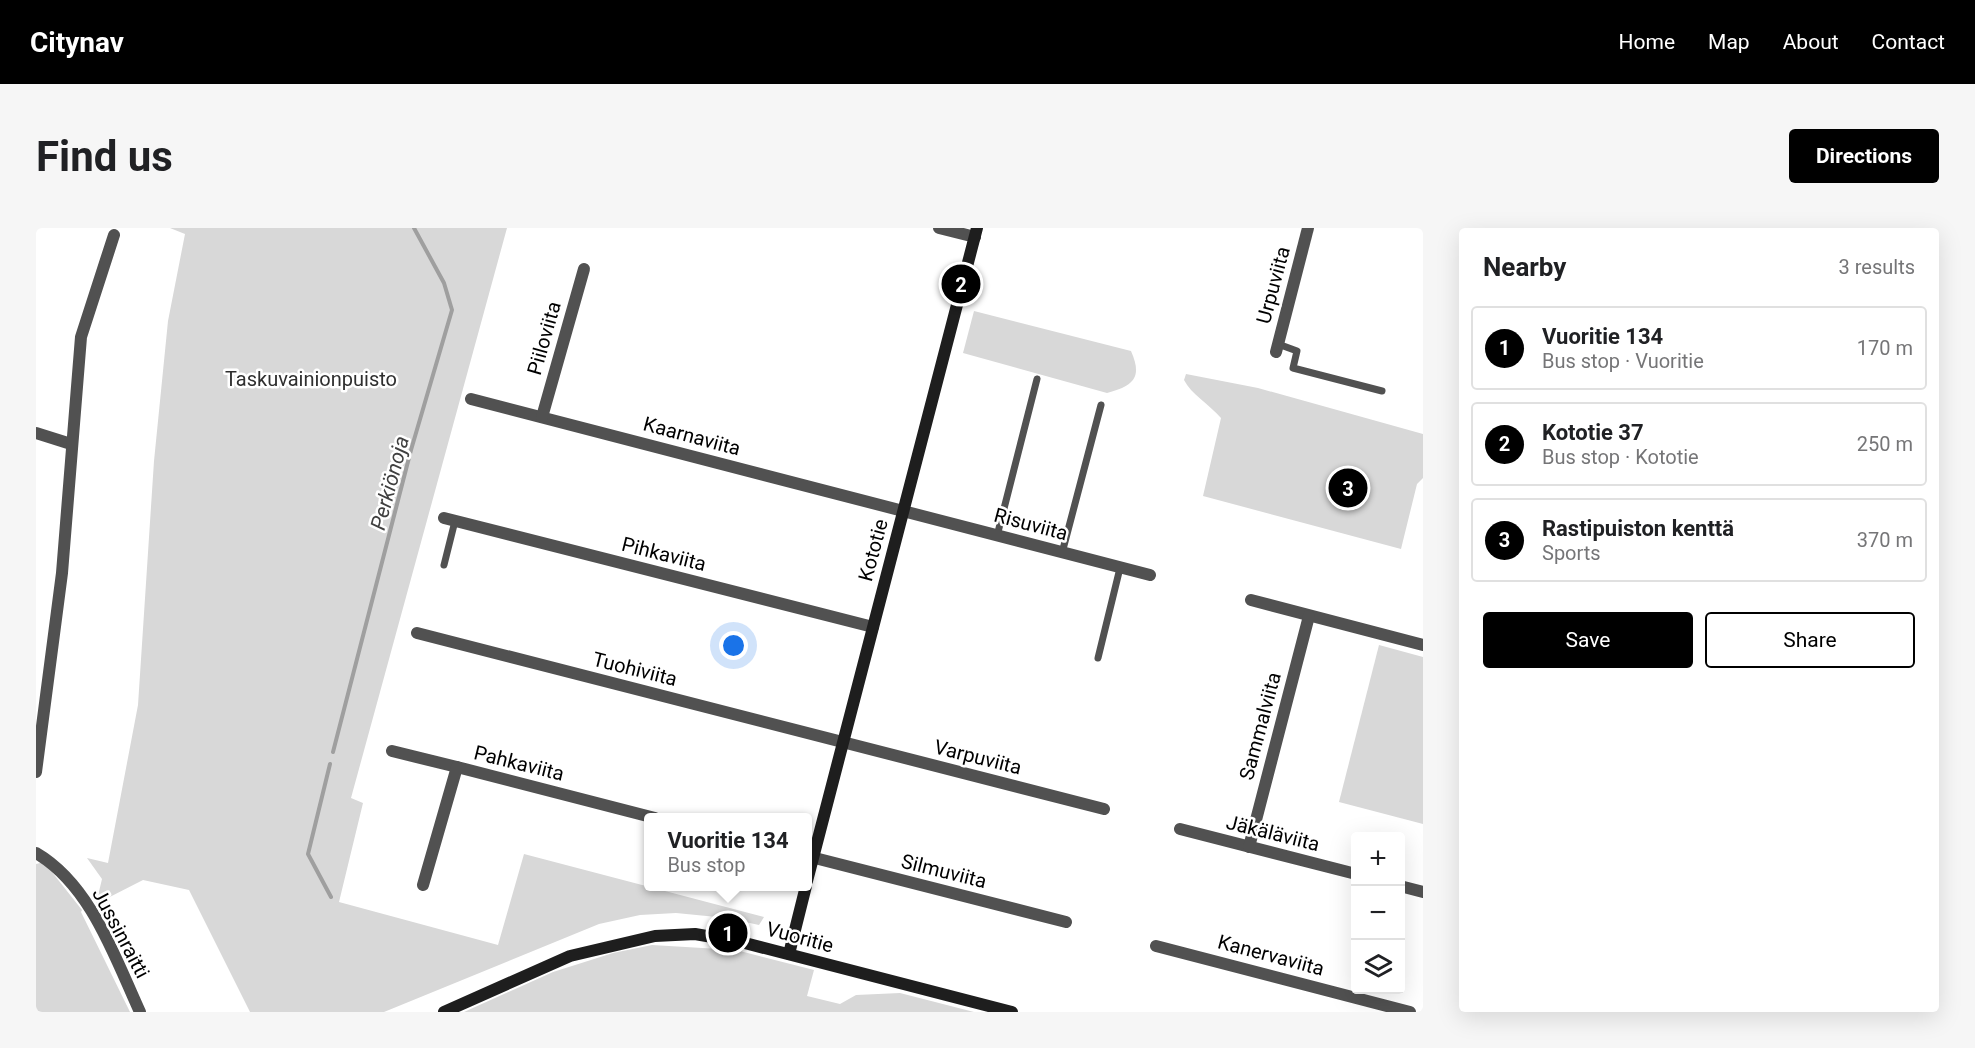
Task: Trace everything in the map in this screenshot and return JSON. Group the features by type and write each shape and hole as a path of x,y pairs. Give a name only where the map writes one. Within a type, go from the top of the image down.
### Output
{"street":[{"path":"939,228 976,232"},
{"name":"Urpuviita","path":"1277,348 1308,228"},
{"name":"Kototie","path":"812,850 843,743 976,232"},
{"path":"36,772 62,573 81,337 114,235"},
{"name":"Piiloviita","path":"542,417 584,269"},
{"name":"Kaarnaviita","path":"471,399 903,511"},
{"path":"36,434 71,444"},
{"name":"Risuviita","path":"903,511 1150,575"},
{"name":"Pihkaviita","path":"449,519 873,627"},
{"path":"1251,600 1423,645"},
{"name":"Sammalviita","path":"1249,847 1309,616"},
{"name":"Tuohiviita","path":"417,633 843,743"},
{"path":"36,674 50,678"},
{"name":"Varpuviita","path":"843,743 1104,809"},
{"path":"392,751 457,767"},
{"name":"Pahkaviita","path":"423,885 457,767 644,815"},
{"name":"Jäkäläviita","path":"1180,829 1351,873"},
{"name":"Jussinraitti","path":"36,853 70,882 87,906 105,937 140,1012"},
{"name":"Silmuviita","path":"812,858 1066,922"},
{"path":"1405,887 1423,892"},
{"path":"789,954 805,891"},
{"name":"Vuoritie","path":"444,1012 570,956 655,936 695,934 789,954 1012,1012"},
{"name":"Kanervaviita","path":"1156,946 1410,1012"}],"lane":[{"path":"1277,348 1297,351 1293,368 1382,391"},
{"path":"997,536 1037,379"},
{"path":"1062,553 1101,405"},
{"path":"444,565 449,519"},
{"path":"1098,658 1120,568"}],"green space":[{"name":"Taskuvainionpuisto","path":"170,228 507,228 351,798 363,803 339,902 498,945 524,854 644,886 644,891 665,891 764,917 759,925 727,918 676,913 640,915 599,924 384,1012 250,1012 189,890 143,880 96,904 102,879 87,858 108,863 138,705 154,461 168,321 185,234"},
{"path":"974,311 1131,351 1136,374 1129,384 1107,393 963,353"},
{"path":"1186,374 1258,388 1423,434 1423,478 1417,484 1401,549 1203,496 1221,418 1187,385 1184,380"},
{"path":"1379,645 1423,657 1423,824 1339,802"},
{"path":"44,862 82,910 130,1012 36,1012 36,864"},
{"path":"652,945 736,950 814,970 807,996 840,1004 856,995 900,993 974,1012 464,1012 553,972 613,953"}],"waterway":[{"name":"Perkiönoja","path":"333,752 411,450 452,310 444,283 414,228"},
{"name":"Perkiönoja","path":"330,764 308,854 331,897"}],"place":[{"name":"Kototie 37","path":"961,284"},
{"name":"Rastipuiston kenttä","path":"1348,488"},
{"name":"Vuoritie 134","path":"728,933"}]}
